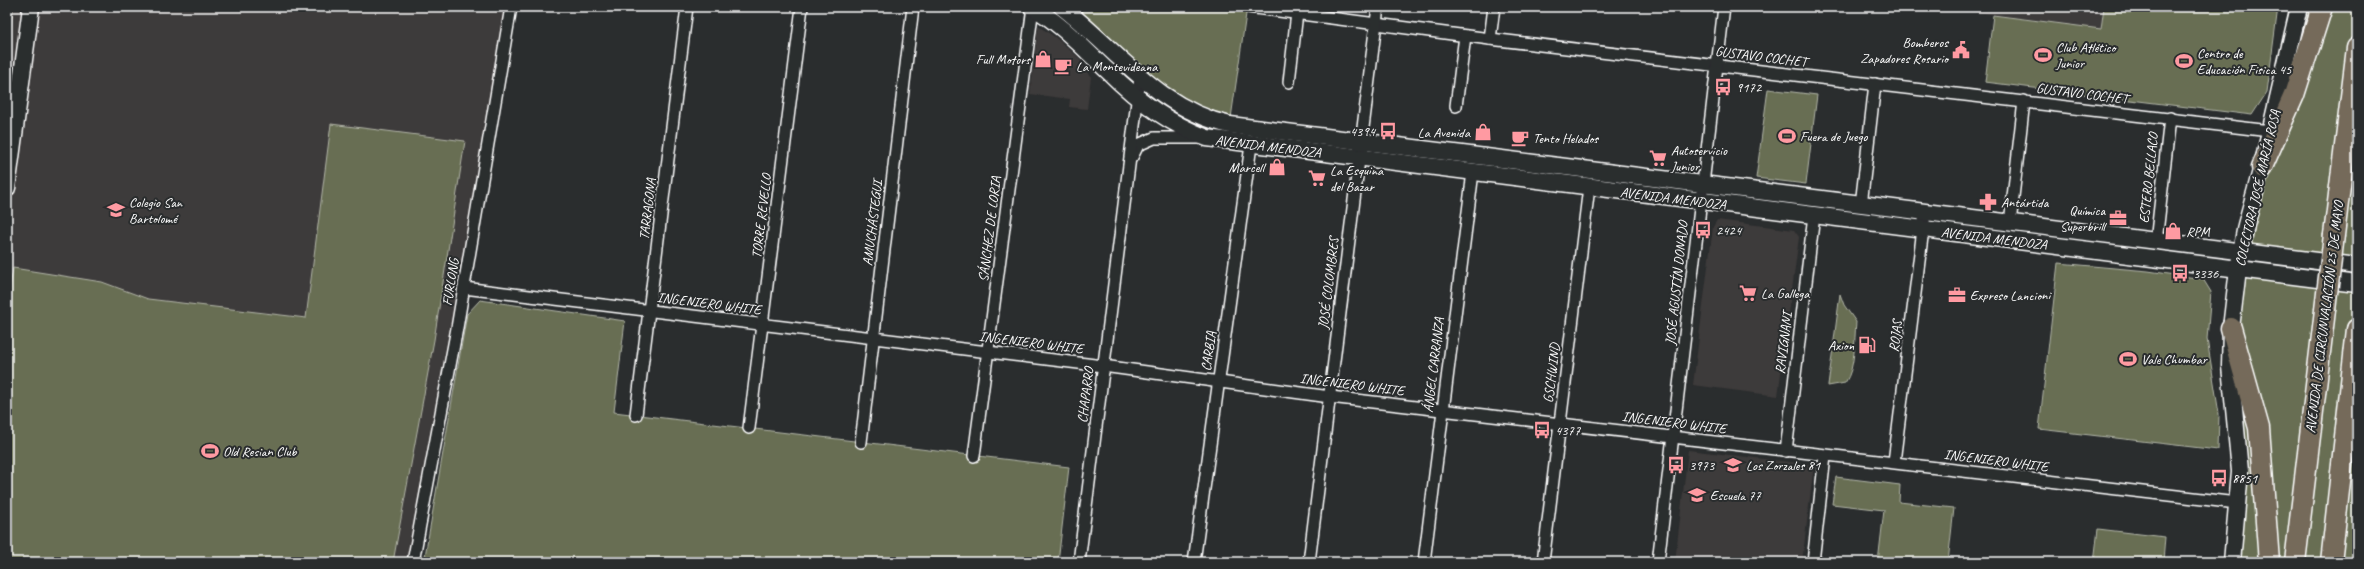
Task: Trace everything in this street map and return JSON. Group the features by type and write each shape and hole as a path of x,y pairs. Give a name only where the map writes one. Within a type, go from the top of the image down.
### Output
{"highway":[{"path":"2262,167 2294,95 2322,7"},
{"name":"AVENIDA DE CIRCUNVALACIÓN 25 DE MAYO","path":"2295,562 2324,310 2357,48"},
{"path":"2231,328 2259,428 2269,562"},
{"path":"2331,562 2357,329"}],"main road":[{"path":"7,188 31,7"},
{"name":"AVENIDA MENDOZA","path":"1033,7 1078,40 1110,73 1158,114 1185,130 1207,138 1251,145 1359,157 2357,284"},
{"name":"AVENIDA MENDOZA","path":"1062,7 1084,24 1140,78 1188,111 1213,121 1361,142 2357,266"},
{"name":"COLECTORA JOSÉ MARÍA ROSA","path":"2232,562 2240,471 2230,366 2231,328 2240,252 2262,167 2299,7"},
{"path":"2036,244 2038,227"}],"street":[{"name":"FURLONG","path":"413,562 464,288 511,7"},
{"name":"TARRAGONA","path":"636,415 687,7"},
{"name":"TORRE REVELLO","path":"749,428 802,7"},
{"name":"AMUCHÁSTEGUI","path":"861,442 913,7"},
{"name":"SÁNCHEZ DE LORIA","path":"974,456 1033,7"},
{"name":"GUSTAVO COCHET","path":"1248,7 1465,36 2270,131"},
{"name":"JOSÉ COLOMBRES","path":"1309,562 1378,7"},
{"path":"1490,39 1494,7"},
{"name":"JOSÉ AGUSTÍN DONADO","path":"1658,562 1724,7"},
{"path":"1289,82 1297,14"},
{"path":"1456,106 1465,36"},
{"name":"CHAPARRO","path":"1079,562 1140,78"},
{"path":"1860,205 1875,84"},
{"path":"2010,223 2024,101"},
{"name":"ESTERO BELLACO","path":"2156,242 2170,118"},
{"name":"CHAPARRO","path":"1130,161 1138,145 1154,138 1207,138"},
{"name":"CARBIA","path":"1194,562 1251,145"},
{"name":"ÁNGEL CARRANZA","path":"1424,562 1473,172"},
{"name":"GSCHWIND","path":"1543,562 1589,187"},
{"name":"ROJAS","path":"1894,462 1925,213"},
{"name":"RAVIGNANI","path":"1786,450 1814,215"},
{"name":"INGENIERO WHITE","path":"464,288 1103,366 1330,397 2237,503"},
{"path":"1813,562 1825,456"}],"shaded area":[{"path":"7,7 511,7 413,562 7,562"},
{"path":"1939,7 2104,7 2101,29"},
{"path":"1038,26 1055,37 1078,57 1091,77 1087,109 1069,107 1070,99 1030,94"},
{"name":"La Gallega","path":"1717,220 1794,230 1799,237 1778,396 1693,385 1713,227"},
{"path":"1688,450 1814,465 1802,562 1675,562"}],"green space":[{"path":"7,7 13,7 7,55"},
{"path":"1062,7 1247,7 1230,125 1188,111"},
{"name":"Centro de Educación Fisica 45","path":"2104,7 2278,7 2267,92 2252,115 1985,82 1993,15 2101,29"},
{"path":"2299,7 2357,7 2357,562 2232,562 2237,503 2231,328"},
{"name":"Fuera de Juego","path":"1768,89 1817,95 1806,184 1756,178"},
{"name":"Old Resian Club","path":"331,124 465,141 434,340 393,562 7,562 7,309 13,268 102,282 148,299 306,318"},
{"name":"Vale Chumbar","path":"2058,263 2148,271 2203,279 2211,292 2207,339 2219,414 2218,450 2039,429"},
{"path":"1840,294 1844,305 1856,322 1853,362 1849,377 1845,383 1828,386"},
{"path":"480,300 625,321 614,412 1069,467 1058,562 424,562 467,314"},
{"path":"1836,477 1900,485 1899,502 1954,508 1948,562 1878,562 1884,510 1832,504"},
{"path":"2098,529 2165,537 2163,562 2094,562"}],"place":[{"name":"Bomberos Zapadores Rosario","path":"1961,50"},
{"name":"Club Atlético Junior","path":"2043,55"},
{"name":"Full Motors","path":"1043,59"},
{"name":"Centro de Educación Fisica 45","path":"2184,61"},
{"name":"La Montevideana","path":"1063,66"},
{"name":"9172","path":"1723,87"},
{"name":"4394","path":"1388,131"},
{"name":"La Avenida","path":"1483,132"},
{"name":"Fuera de Juego","path":"1787,136"},
{"name":"Tento Helados","path":"1520,138"},
{"name":"Autoservicio Junior","path":"1658,158"},
{"name":"Marcell","path":"1277,167"},
{"name":"La Esquina del Bazar","path":"1317,178"},
{"name":"Antártida","path":"1988,202"},
{"name":"Colegio San Bartolomé","path":"116,210"},
{"name":"Química Superbrill","path":"2118,218"},
{"name":"2424","path":"1703,230"},
{"name":"RPM","path":"2173,231"},
{"name":"3336","path":"2180,273"},
{"name":"La Gallega","path":"1748,293"},
{"name":"Expreso Lancioni","path":"1957,295"},
{"name":"Axion","path":"1867,345"},
{"name":"Vale Chumbar","path":"2128,359"},
{"name":"4377","path":"1542,430"},
{"name":"Old Resian Club","path":"210,451"},
{"name":"3973","path":"1676,465"},
{"name":"Los Zorzales 81","path":"1733,465"},
{"name":"8851","path":"2219,478"},
{"name":"Escuela 77","path":"1697,495"}]}
